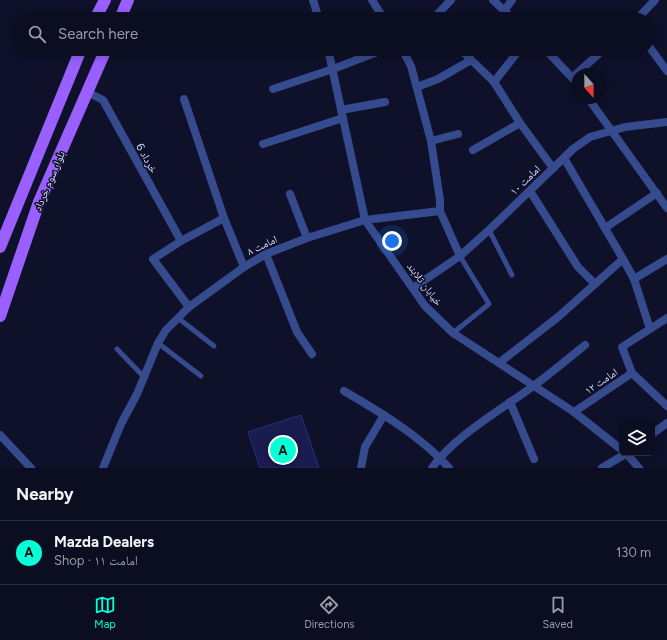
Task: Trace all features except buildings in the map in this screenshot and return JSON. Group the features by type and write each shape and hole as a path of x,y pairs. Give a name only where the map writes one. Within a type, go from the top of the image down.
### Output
{"main road":[{"path":"99,12 105,0"},
{"path":"123,12 128,0"},
{"name":"بلوار سوم خرداد","path":"0,247 78,56"},
{"name":"بلوار سوم خرداد","path":"0,316 38,202 103,56"}],"street":[{"path":"313,0 317,12"},
{"path":"372,0 380,12"},
{"path":"439,12 451,0"},
{"path":"492,0 504,11 512,0"},
{"path":"644,12 655,0"},
{"path":"655,55 667,71"},
{"name":"خیابان تلابند","path":"330,56 365,220 425,306 454,333 574,412 619,448"},
{"path":"273,89 367,56"},
{"path":"406,56 411,66 431,141 440,200 440,211 460,256"},
{"path":"468,56 494,82 520,123 553,168"},
{"path":"494,82 514,56"},
{"path":"552,56 571,76"},
{"path":"586,68 597,56"},
{"path":"417,87 438,79 472,60"},
{"name":"خرداد 6","path":"87,92 103,100 181,241"},
{"path":"184,100 224,218 244,266"},
{"path":"263,144 342,114 385,102"},
{"path":"593,104 612,129 667,208"},
{"name":"امامت ۱۰","path":"413,288 460,256 553,168 590,137 612,129 667,122"},
{"path":"473,150 520,123"},
{"path":"431,141 458,134"},
{"path":"564,158 634,279 650,329"},
{"path":"530,191 578,267 595,284"},
{"path":"605,228 657,193"},
{"path":"290,194 307,238"},
{"name":"امامت ۸","path":"103,468 121,424 137,394 158,343 166,330 188,307 244,266 266,254 307,238 365,220 440,211"},
{"path":"188,307 153,259 181,241 224,218"},
{"path":"266,254 297,332 312,354"},
{"path":"499,363 558,318 623,259"},
{"path":"634,279 667,259"},
{"name":"امامت ۱۲","path":"574,412 632,373 622,347 667,318"},
{"path":"432,468 440,457 476,427 533,386 585,344"},
{"path":"632,373 667,406"},
{"path":"344,391 384,415 440,457 449,468"},
{"path":"510,402 534,459"},
{"path":"361,468 365,447 384,415"},
{"path":"655,432 667,423"},
{"path":"0,435 31,468"},
{"path":"602,468 622,456"},
{"path":"629,456 639,468"}],"lane":[{"path":"489,230 512,275"},
{"path":"454,333 489,304 460,256"},
{"path":"178,318 214,346"},
{"path":"158,343 201,376"},
{"path":"117,349 144,376"}],"place":[{"name":"Mazda Dealers","path":"283,450"}]}
